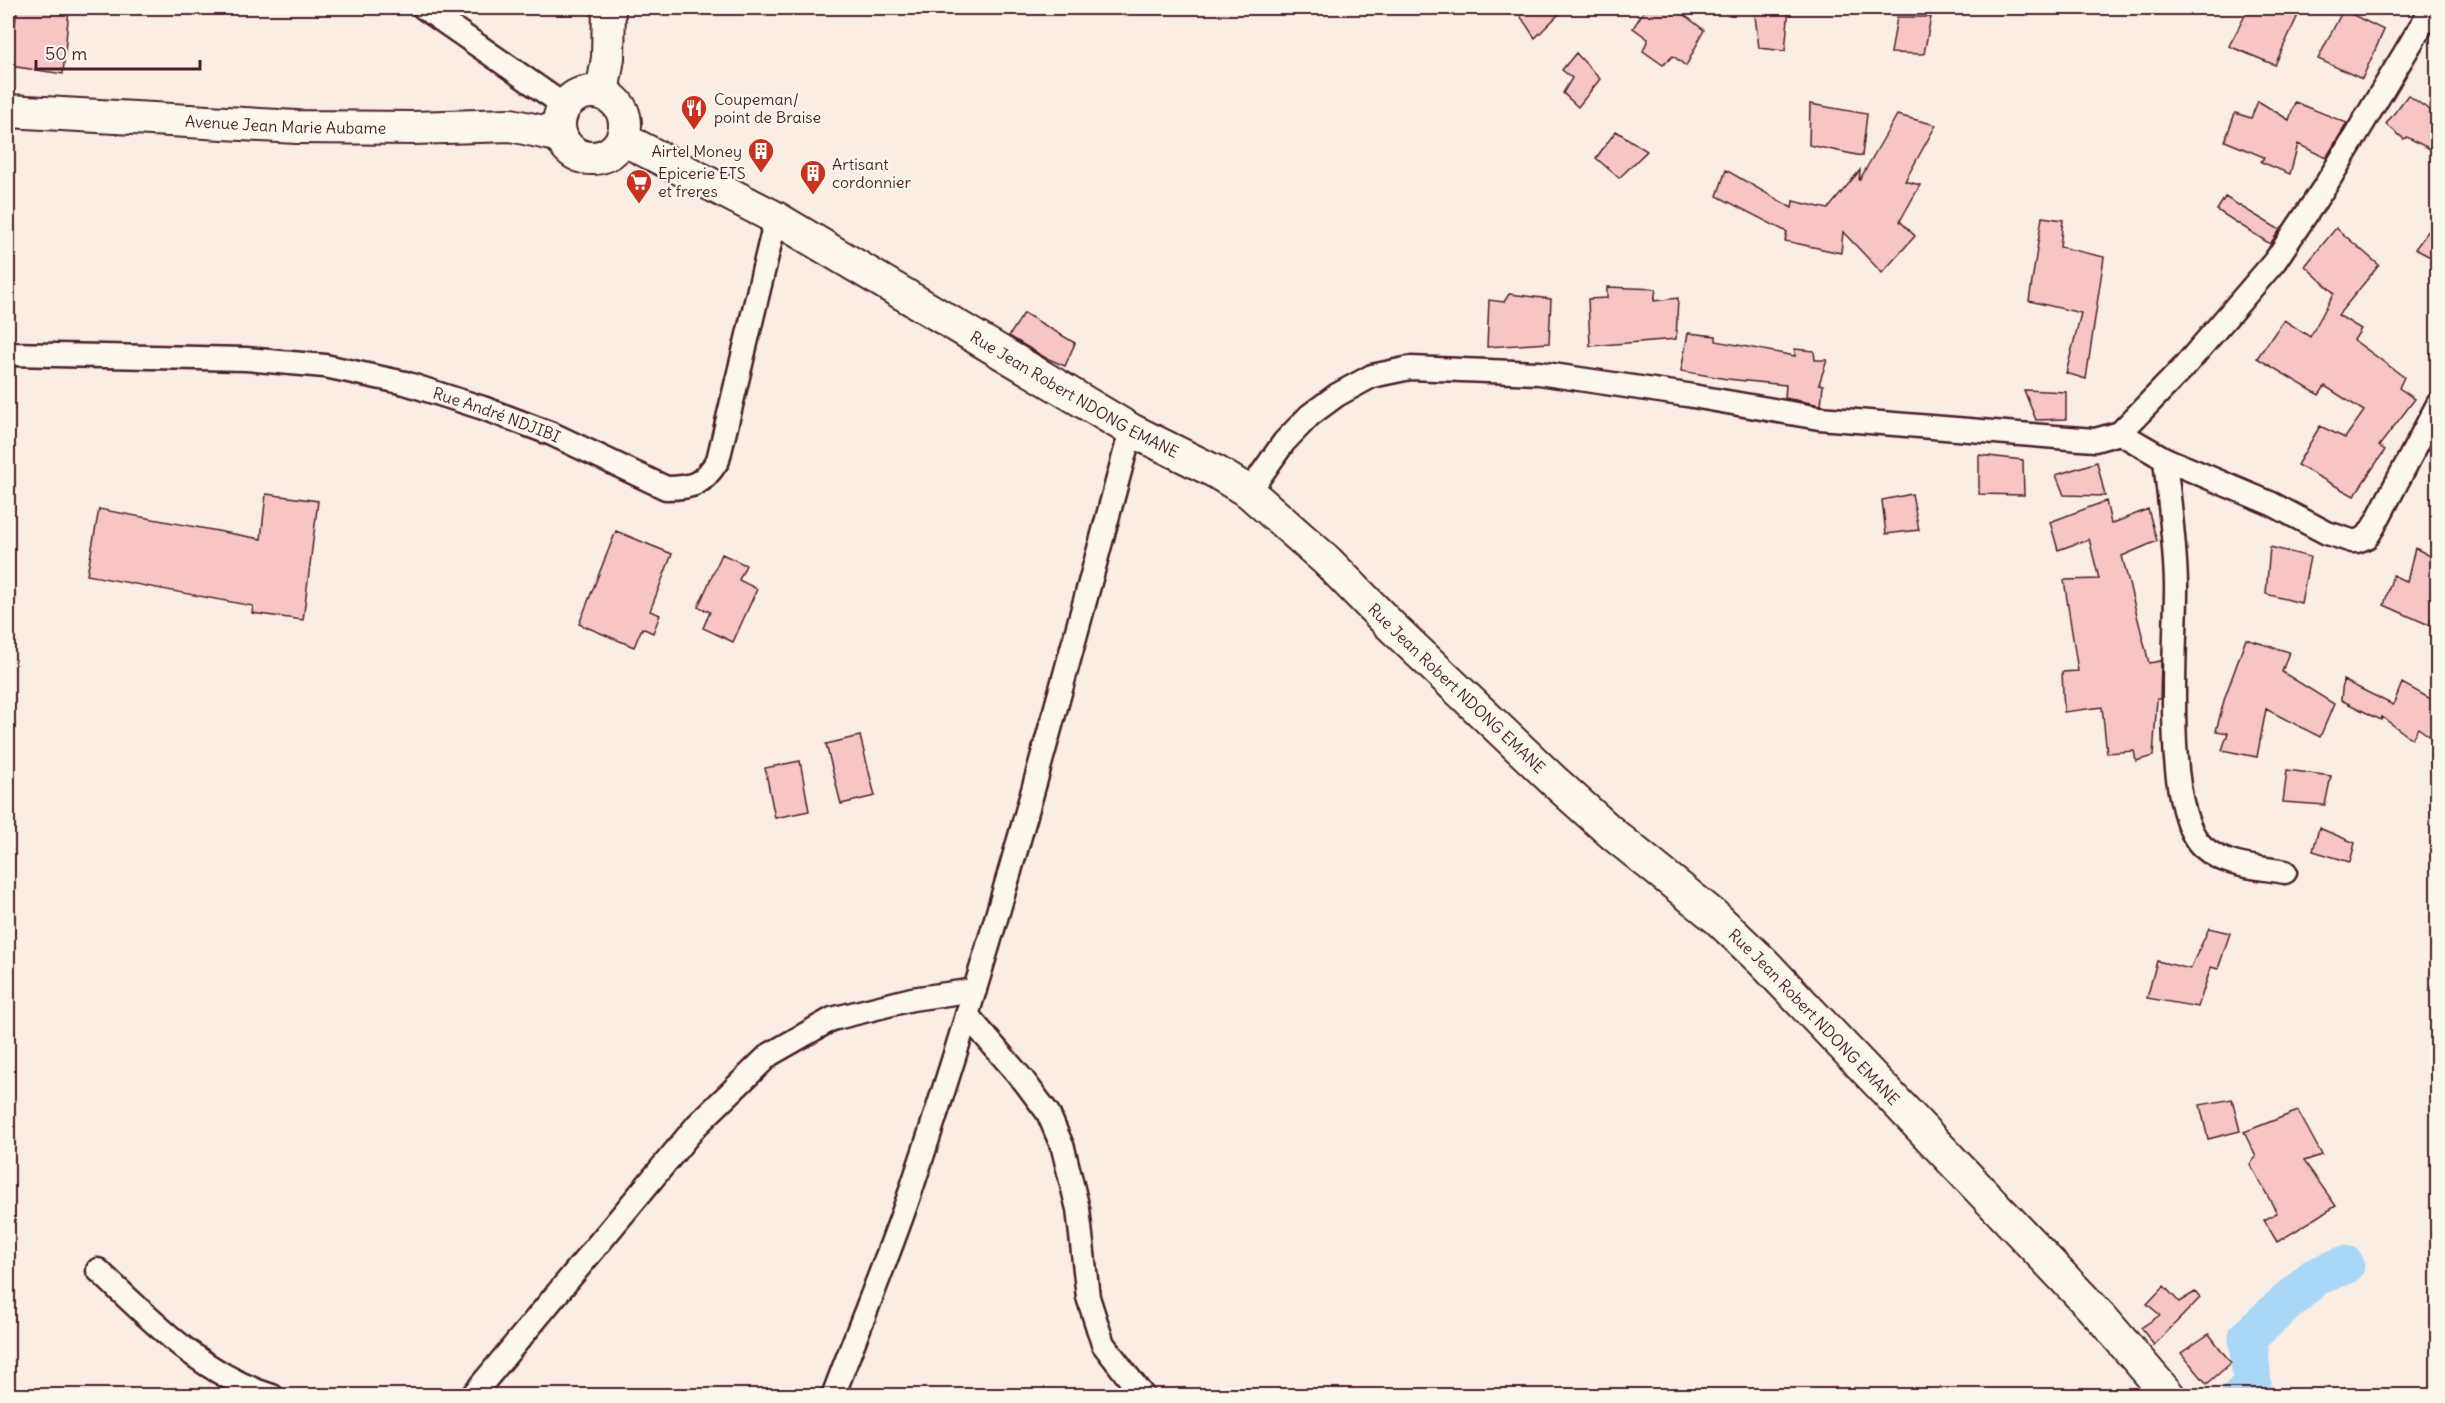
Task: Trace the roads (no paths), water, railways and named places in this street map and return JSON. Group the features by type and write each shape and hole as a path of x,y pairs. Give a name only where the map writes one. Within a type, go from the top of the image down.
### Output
{"street":[{"path":"424,8 563,121 570,150 586,158 595,158 612,152 622,139 626,128 624,116 612,98 602,93 581,93 563,121"},
{"path":"602,93 608,58 609,8"},
{"path":"1249,492 1284,442 1311,415 1337,395 1372,376 1410,368 1539,373 1831,419 2096,440 2120,433 2183,368 2275,261 2328,183 2432,8"},
{"name":"Avenue Jean Marie Aubame","path":"8,111 297,127 413,129 563,121"},
{"name":"Rue Jean Robert NDONG EMANE","path":"622,139 776,218 1131,430 1216,472 1249,492 1327,561 1389,624 1555,782 1614,835 1718,919 1764,963 1825,1030 2101,1317 2169,1395"},
{"name":"Rue André NDJIBI","path":"8,354 246,359 325,366 405,383 483,408 552,434 666,488 686,488 706,478 718,460 776,218"},
{"path":"2120,433 2165,459 2272,504 2327,533 2352,542 2367,537 2374,526 2438,404"},
{"path":"833,1395 908,1198 975,990 1046,748 1131,430"},
{"path":"2165,459 2176,581 2175,704 2178,777 2187,822 2203,847 2229,862 2285,872"},
{"path":"472,1395 697,1125 769,1055 832,1019 912,999 975,990"},
{"path":"967,1015 1024,1081 1048,1113 1063,1148 1078,1209 1088,1297 1103,1344 1143,1395"},
{"path":"98,1270 169,1337 207,1365 249,1389 272,1395"}],"waterway":[{"path":"2241,1396 2252,1385 2248,1337 2315,1277 2345,1265"}],"place":[{"name":"Coupeman/ point de Braise","path":"694,131"},
{"name":"Airtel Money","path":"761,174"},
{"name":"Artisant cordonnier","path":"813,196"},
{"name":"Epicerie ETS et freres","path":"639,205"}]}
